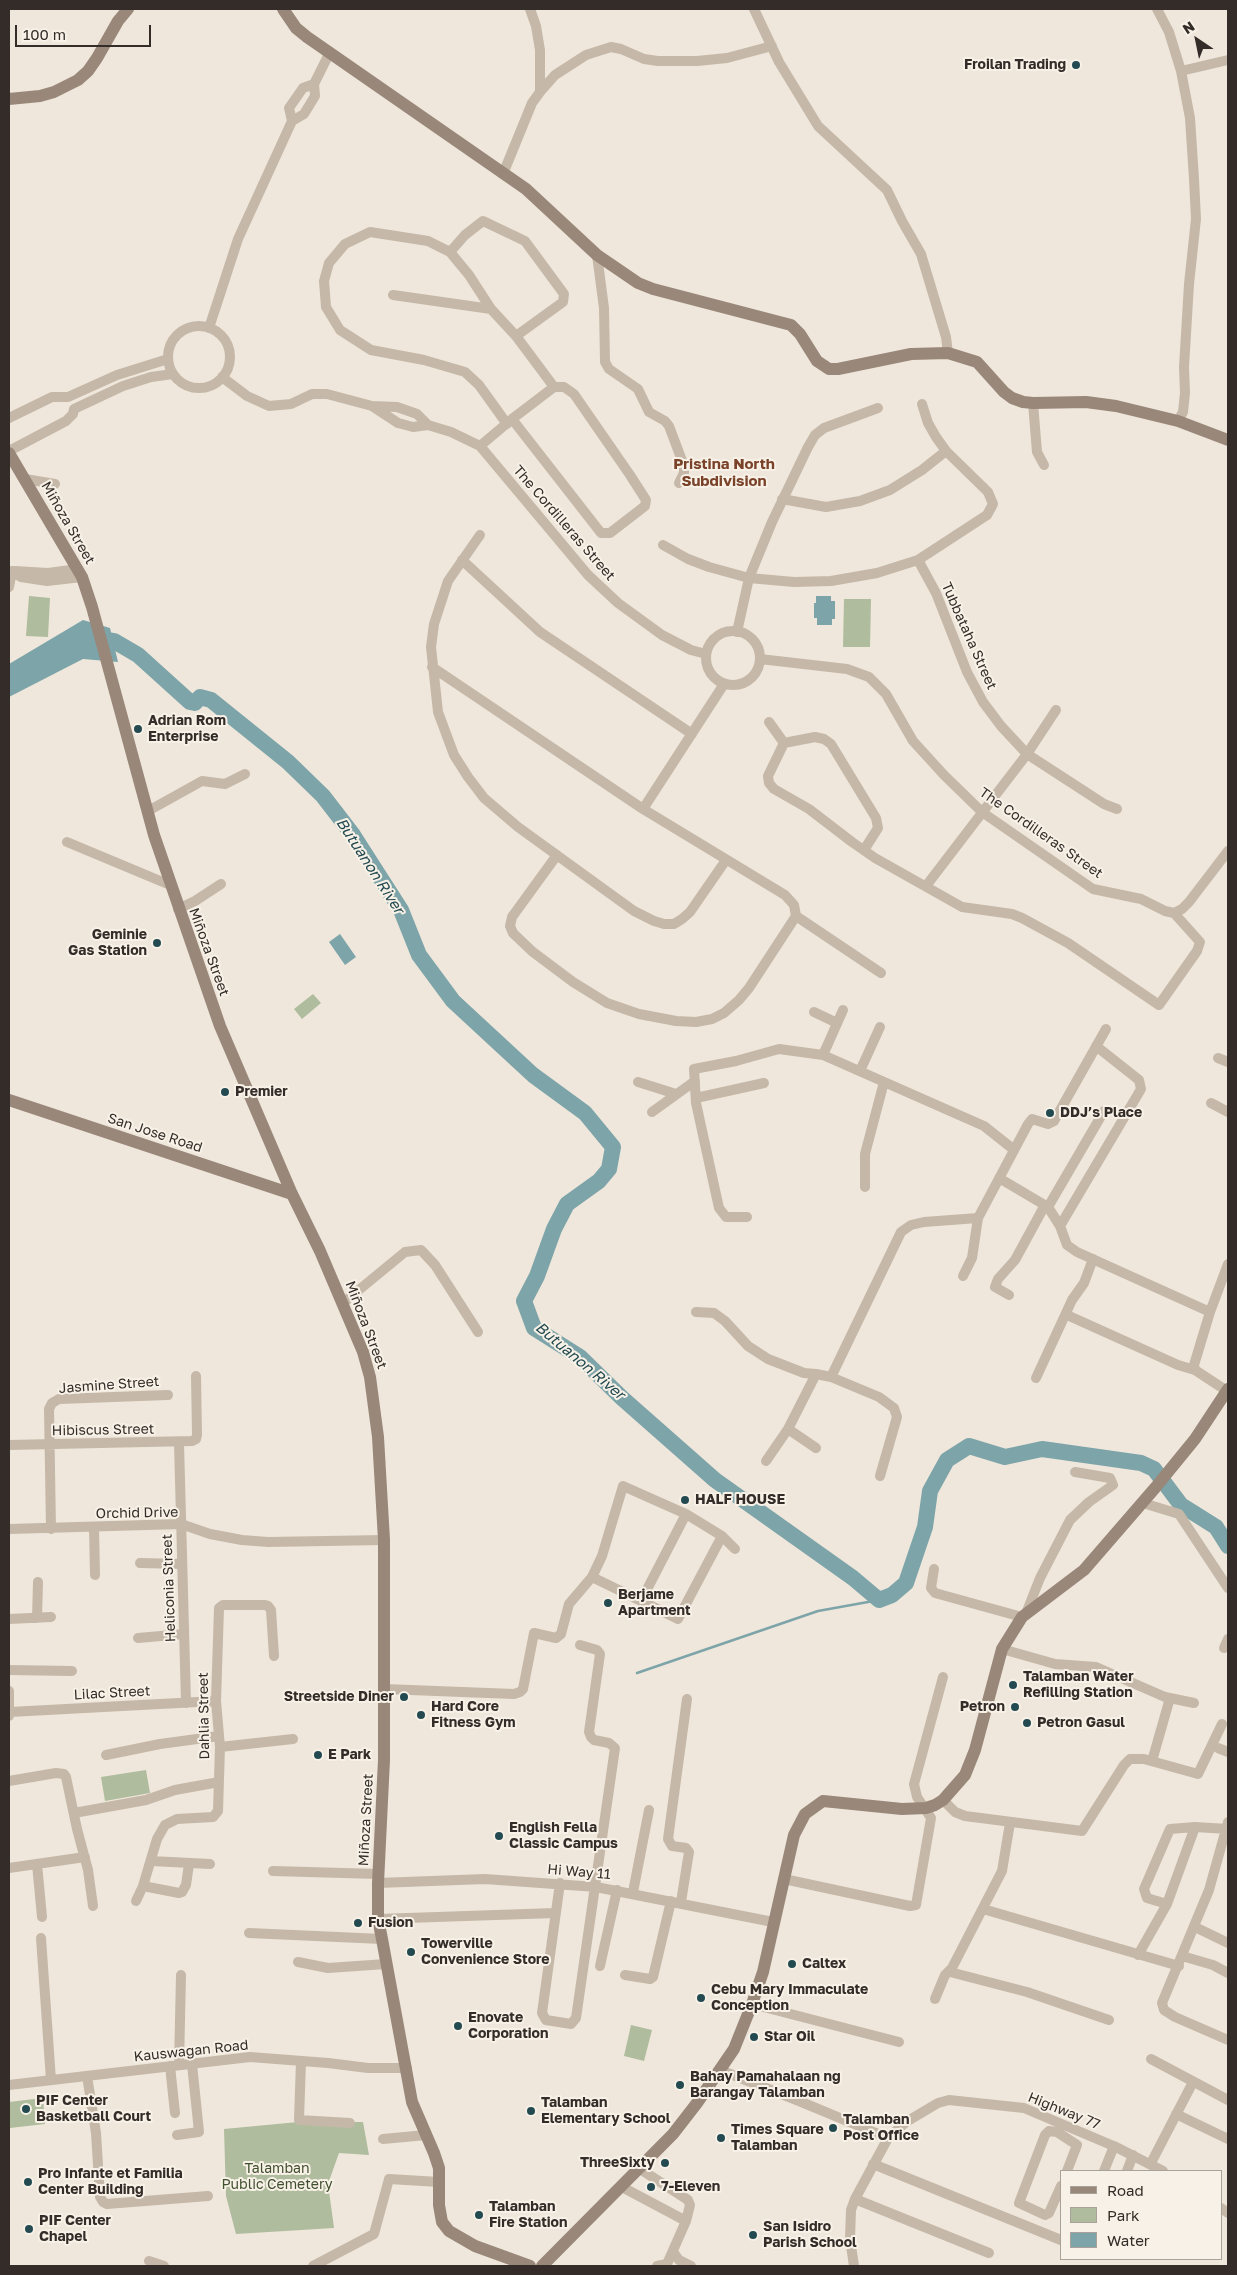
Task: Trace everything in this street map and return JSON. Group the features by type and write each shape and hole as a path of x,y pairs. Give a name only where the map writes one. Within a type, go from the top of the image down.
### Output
{"main road":[{"path":"9,99 40,96 61,89 78,80 88,71 118,21 128,9"},
{"path":"283,9 296,28 544,203 597,255 619,272 653,290 791,325 800,334 818,361 829,369 838,369 911,354 948,354 977,362 1012,398 1033,403 1086,402 1116,406 1178,421 1228,440"},
{"name":"Miñoza Street","path":"9,452 80,573 92,607 170,885 220,1026 292,1194 320,1251 363,1352 371,1384 378,1437 384,1540 384,1760 378,1918 386,1964 412,2102 439,2168 439,2205 442,2222 449,2231 475,2246 530,2266"},
{"name":"San Jose Road","path":"9,1100 292,1194"},
{"path":"542,2266 673,2134 734,2049 752,2004 762,1972 794,1835 804,1814 823,1801 902,1809 926,1808 936,1805 943,1800 965,1775 972,1758 1002,1648 1024,1614 1084,1570 1156,1488 1195,1439 1228,1390"}],"street":[{"path":"530,9 536,26 540,50 540,92"},
{"path":"754,9 779,62 818,126 887,190 921,254 941,320 948,354"},
{"path":"1156,9 1169,32 1181,71 1190,118 1196,219 1189,284 1184,367 1185,393 1183,412 1178,421"},
{"path":"504,174 532,103 555,75 586,55 610,47 644,59 677,62 727,58 772,46"},
{"path":"292,121 304,114 315,96 314,84 330,52"},
{"path":"1181,71 1228,60"},
{"path":"209,328 238,239 292,121 290,108 303,88 314,84"},
{"path":"450,252 464,235 483,220 525,241 564,294 563,302 516,336"},
{"path":"480,446 510,422 554,387 564,387 574,394 644,497 646,503 643,508 610,533 601,533 510,422 479,385 464,372 424,360 392,355 363,346 340,330 326,307 324,281 329,263 346,244 370,232 428,241 450,252 469,275 491,309 516,336 554,387"},
{"path":"597,255 604,308 605,362 609,369 638,389 649,412 665,421 669,426 684,466 684,473 679,483"},
{"path":"393,295 491,309"},
{"path":"197,326 209,328 224,340 228,349 227,368 222,377 206,387 196,388 179,381 172,374 168,358 170,347 181,333 197,326"},
{"path":"9,418 52,397 68,397 117,375 168,358"},
{"path":"74,409 123,386 151,377 172,374"},
{"name":"The Cordilleras Street","path":"222,377 247,396 269,406 291,404 312,394 327,394 372,406 398,422 413,427 428,425 451,432 480,446 571,555 603,590 638,619 662,635 691,650 706,654"},
{"path":"9,452 66,421 73,414 74,409 68,397"},
{"path":"1033,403 1037,452 1044,465"},
{"path":"663,545 688,559 750,578 794,582 831,581 877,573 918,560 987,514 993,504 988,492 946,451 928,423 922,404"},
{"path":"737,632 750,578 782,500 815,435 824,428 878,408"},
{"path":"782,500 826,507 860,501 890,490 922,470 946,451"},
{"path":"25,479 55,484"},
{"path":"480,535 448,581 440,601 430,647 438,712 454,755 468,777 484,798 501,814 634,911 664,924 674,924 690,912 726,860"},
{"path":"462,560 540,632 692,734"},
{"name":"Tubbataha Street","path":"918,560 936,593 967,672 983,702 1001,726 1027,754 1104,804 1117,809"},
{"path":"9,587 10,571 21,577 48,581 80,573"},
{"path":"730,632 737,632 744,634 754,641 760,659 754,675 748,681 732,686 724,684 710,672 706,654 712,641 717,637 730,632"},
{"name":"The Cordilleras Street","path":"760,659 847,669 869,677 886,694 913,741 982,812 1093,889 1141,899 1165,911 1174,913 1200,942 1197,951 1158,1005 1068,943 1022,918 1012,914 962,907 926,886"},
{"path":"432,667 643,809 785,896 796,908 796,916 749,988 724,1013 712,1019 696,1022 676,1021 639,1014 607,1002 579,985 534,952 513,933 510,926 512,917 557,854"},
{"path":"643,809 724,684"},
{"path":"784,743 770,771 770,785 809,809 864,850 926,886 1027,754 1056,710"},
{"path":"769,722 784,743"},
{"path":"784,743 815,738 824,739 831,744 876,818 878,828 864,850"},
{"path":"148,811 202,781 225,784 244,774"},
{"path":"67,842 170,885"},
{"path":"1174,913 1182,909 1189,902 1228,851"},
{"path":"178,908 195,901 221,884"},
{"path":"796,916 881,973"},
{"path":"823,1055 843,1010"},
{"path":"814,1012 837,1023"},
{"path":"860,1071 880,1026"},
{"path":"963,1276 972,1258 978,1218 1013,1149 1032,1119 1048,1124 1054,1121 1106,1029"},
{"path":"1060,1226 1141,1089 1139,1080 1096,1046"},
{"path":"747,1217 726,1217 720,1208 696,1098 694,1069 736,1061 779,1048 823,1055 984,1126 1013,1149"},
{"path":"652,1112 694,1081"},
{"path":"638,1082 676,1094"},
{"path":"865,1187 865,1154 884,1082"},
{"path":"696,1098 764,1083"},
{"path":"1211,1103 1228,1112"},
{"path":"1009,1295 995,1287 998,1279 1014,1260 1104,1111"},
{"path":"999,1178 1046,1206 1060,1226 1067,1245 1077,1252 1210,1312"},
{"path":"831,1376 902,1232 911,1225 924,1222 978,1218"},
{"path":"343,1303 405,1252 421,1250 435,1265 478,1332"},
{"path":"1036,1378 1072,1300 1084,1283 1093,1259"},
{"path":"1195,1370 1194,1365 1210,1312 1228,1264"},
{"path":"696,1312 714,1313 725,1321 748,1346 768,1359 804,1373 831,1376 879,1397 894,1408 897,1418 880,1476"},
{"path":"1066,1315 1178,1365 1195,1370 1228,1390"},
{"path":"766,1462 788,1429 816,1374"},
{"name":"Hibiscus Street","path":"9,1445 179,1442 196,1439 196,1376"},
{"name":"Jasmine Street","path":"50,1445 49,1409 52,1403 59,1399 168,1395"},
{"path":"788,1429 816,1448"},
{"name":"Heliconia Street","path":"179,1442 186,1703"},
{"path":"50,1445 51,1529"},
{"path":"934,1569 931,1588 935,1593 1024,1614 1070,1520 1089,1502 1113,1485 1110,1478 1075,1472"},
{"path":"384,1689 514,1694 520,1692 523,1689 534,1633 558,1637 561,1634 569,1604 592,1577 602,1556 623,1486 686,1514 722,1536 734,1549"},
{"path":"1143,1503 1179,1514 1228,1588"},
{"path":"641,1601 686,1514"},
{"name":"Orchid Drive","path":"9,1528 51,1529 181,1524 210,1534 242,1540 268,1542 384,1540"},
{"path":"94,1527 95,1575"},
{"path":"592,1577 678,1619 722,1536"},
{"path":"140,1563 182,1564"},
{"path":"36,1618 38,1582"},
{"name":"Dahlia Street","path":"151,1861 158,1836 168,1822 177,1819 213,1817 218,1811 220,1748 216,1701 218,1612 223,1605 268,1606 271,1610 274,1656"},
{"path":"9,1619 51,1617"},
{"path":"138,1638 184,1634"},
{"path":"560,1883 542,2014 546,2020 571,2024 576,2018 615,1748 609,1743 594,1740 590,1737 600,1654 597,1650 580,1645"},
{"path":"1002,1648 1055,1664 1096,1667 1170,1698 1194,1703"},
{"path":"9,1670 72,1670"},
{"path":"784,1879 910,1906 916,1905 931,1818 918,1797 914,1784 943,1678"},
{"path":"9,1691 9,1714"},
{"path":"1152,1761 1170,1698"},
{"path":"625,1975 653,1977 689,1852 686,1848 672,1846 668,1839 687,1699"},
{"name":"Lilac Street","path":"9,1714 216,1701"},
{"path":"943,1800 955,1812 964,1816 1082,1831 1124,1764 1130,1759 1152,1761 1198,1774 1222,1724"},
{"path":"106,1755 160,1744 219,1736"},
{"path":"220,1748 293,1739"},
{"path":"1218,1748 1228,1752"},
{"path":"9,1781 56,1773 64,1774 84,1858 93,1906"},
{"path":"74,1813 146,1800 175,1790 219,1782"},
{"path":"633,1892 649,1810"},
{"path":"934,1999 945,1975 950,1972 1002,1871 1010,1823"},
{"path":"1168,1904 1147,1898 1144,1889 1170,1829 1228,1826 1212,1884 1163,2000 1162,2007 1175,2017 1228,2040"},
{"path":"1138,1955 1168,1904 1194,1827"},
{"path":"9,1868 84,1858"},
{"path":"136,1901 151,1861 210,1864"},
{"path":"37,1864 42,1917"},
{"path":"143,1886 178,1893 182,1892 186,1885 189,1864"},
{"name":"Hi Way 11","path":"273,1871 378,1879 462,1879 560,1883 633,1892 773,1922"},
{"path":"600,1966 617,1890"},
{"path":"983,1909 1138,1955 1213,1965 1228,1973"},
{"path":"378,1918 555,1913"},
{"path":"1195,1927 1228,1943"},
{"path":"249,1933 382,1938"},
{"path":"41,1938 51,2080"},
{"path":"298,1962 328,1968 386,1964"},
{"path":"950,1972 1027,1992 1109,2020"},
{"path":"175,2113 175,2066 181,1975"},
{"path":"752,2004 899,2042"},
{"name":"Kauswagan Road","path":"9,2085 250,2057 368,2068 407,2068"},
{"path":"1151,2059 1228,2100"},
{"path":"301,2061 299,2120 350,2123"},
{"path":"178,2135 199,2132 192,2064"},
{"path":"720,2070 888,2138"},
{"path":"87,2076 96,2133 100,2197 102,2202 107,2204 208,2196"},
{"path":"1151,2163 1192,2082"},
{"name":"Highway 77","path":"854,2266 850,2239 851,2210 873,2164 888,2138 906,2122 938,2103 949,2100 1024,2108 1058,2127 1114,2146 1151,2163 1161,2170"},
{"path":"1176,2114 1228,2139"},
{"path":"1060,2188 1049,2213 1044,2215 1019,2203 1045,2135 1058,2127 1077,2145 1067,2170"},
{"path":"383,2139 426,2135"},
{"path":"1104,2170 1114,2146"},
{"path":"1127,2170 1133,2155"},
{"path":"873,2164 1060,2240"},
{"path":"640,2169 688,2200 690,2205 677,2259 668,2264 657,2266"},
{"path":"313,2266 374,2234 389,2179 439,2182"},
{"path":"622,2187 686,2221"},
{"path":"855,2199 989,2253"},
{"path":"677,2259 691,2266"},
{"path":"149,2262 164,2266"}],"green space":[{"path":"29,596 50,598 48,637 26,636"},
{"path":"844,599 871,599 870,647 843,647"},
{"path":"313,994 321,1003 302,1019 294,1009"},
{"path":"146,1770 150,1793 105,1801 101,1777"},
{"path":"631,2025 652,2030 644,2061 624,2056"},
{"name":"PIF Center Basketball Court","path":"43,2098 45,2124 10,2128 9,2102"},
{"name":"Talamban Public Cemetery","path":"298,2122 363,2122 369,2155 339,2153 328,2184 334,2228 236,2234 226,2196 224,2129"}],"water":[{"path":"816,596 831,596 831,601 835,601 835,619 832,619 832,625 817,625 817,618 814,618"},
{"path":"83,620 110,628 118,662 83,659 9,697 9,664"},
{"path":"340,934 356,957 345,965 329,942"}],"waterway":[{"name":"Butuanon River","path":"92,637 114,641 138,655 190,702 195,703 200,697 211,700 288,762 323,796 353,835 401,910 419,955 453,1001 533,1075 585,1113 613,1147 609,1169 599,1181 567,1204 554,1229 537,1276 524,1301 534,1328 580,1357 622,1398 715,1480 853,1578 879,1600 892,1595 906,1583 925,1527 930,1491 947,1460 969,1446 1005,1457 1042,1449 1141,1463 1154,1469 1181,1505 1216,1527 1228,1546"},
{"path":"637,1673 818,1611 879,1600"}],"place":[{"name":"Froilan Trading","path":"1076,65"},
{"name":"Adrian Rom Enterprise","path":"138,729"},
{"name":"Geminie Gas Station","path":"157,943"},
{"name":"Premier","path":"225,1092"},
{"name":"DDJ’s Place","path":"1050,1113"},
{"name":"HALF HOUSE","path":"685,1500"},
{"name":"Berjame Apartment","path":"608,1603"},
{"name":"Talamban Water Refilling Station","path":"1013,1685"},
{"name":"Streetside Diner","path":"404,1697"},
{"name":"Petron","path":"1015,1707"},
{"name":"Hard Core Fitness Gym","path":"421,1715"},
{"name":"Petron Gasul","path":"1027,1723"},
{"name":"E Park","path":"318,1755"},
{"name":"English Fella Classic Campus","path":"499,1836"},
{"name":"Fusion","path":"358,1923"},
{"name":"Towerville Convenience Store","path":"411,1952"},
{"name":"Caltex","path":"792,1964"},
{"name":"Cebu Mary Immaculate Conception","path":"701,1998"},
{"name":"Enovate Corporation","path":"458,2026"},
{"name":"Star Oil","path":"754,2037"},
{"name":"Bahay Pamahalaan ng Barangay Talamban","path":"680,2085"},
{"name":"PIF Center Basketball Court","path":"26,2109"},
{"name":"Talamban Elementary School","path":"531,2111"},
{"name":"Talamban Post Office","path":"833,2128"},
{"name":"Times Square Talamban","path":"721,2138"},
{"name":"ThreeSixty","path":"665,2163"},
{"name":"Pro Infante et Familia Center Building","path":"28,2182"},
{"name":"7-Eleven","path":"651,2187"},
{"name":"Talamban Fire Station","path":"479,2215"},
{"name":"PIF Center Chapel","path":"29,2229"},
{"name":"San Isidro Parish School","path":"753,2235"}],"district":[{"name":"Pristina North Subdivision","path":"724,472"}]}
